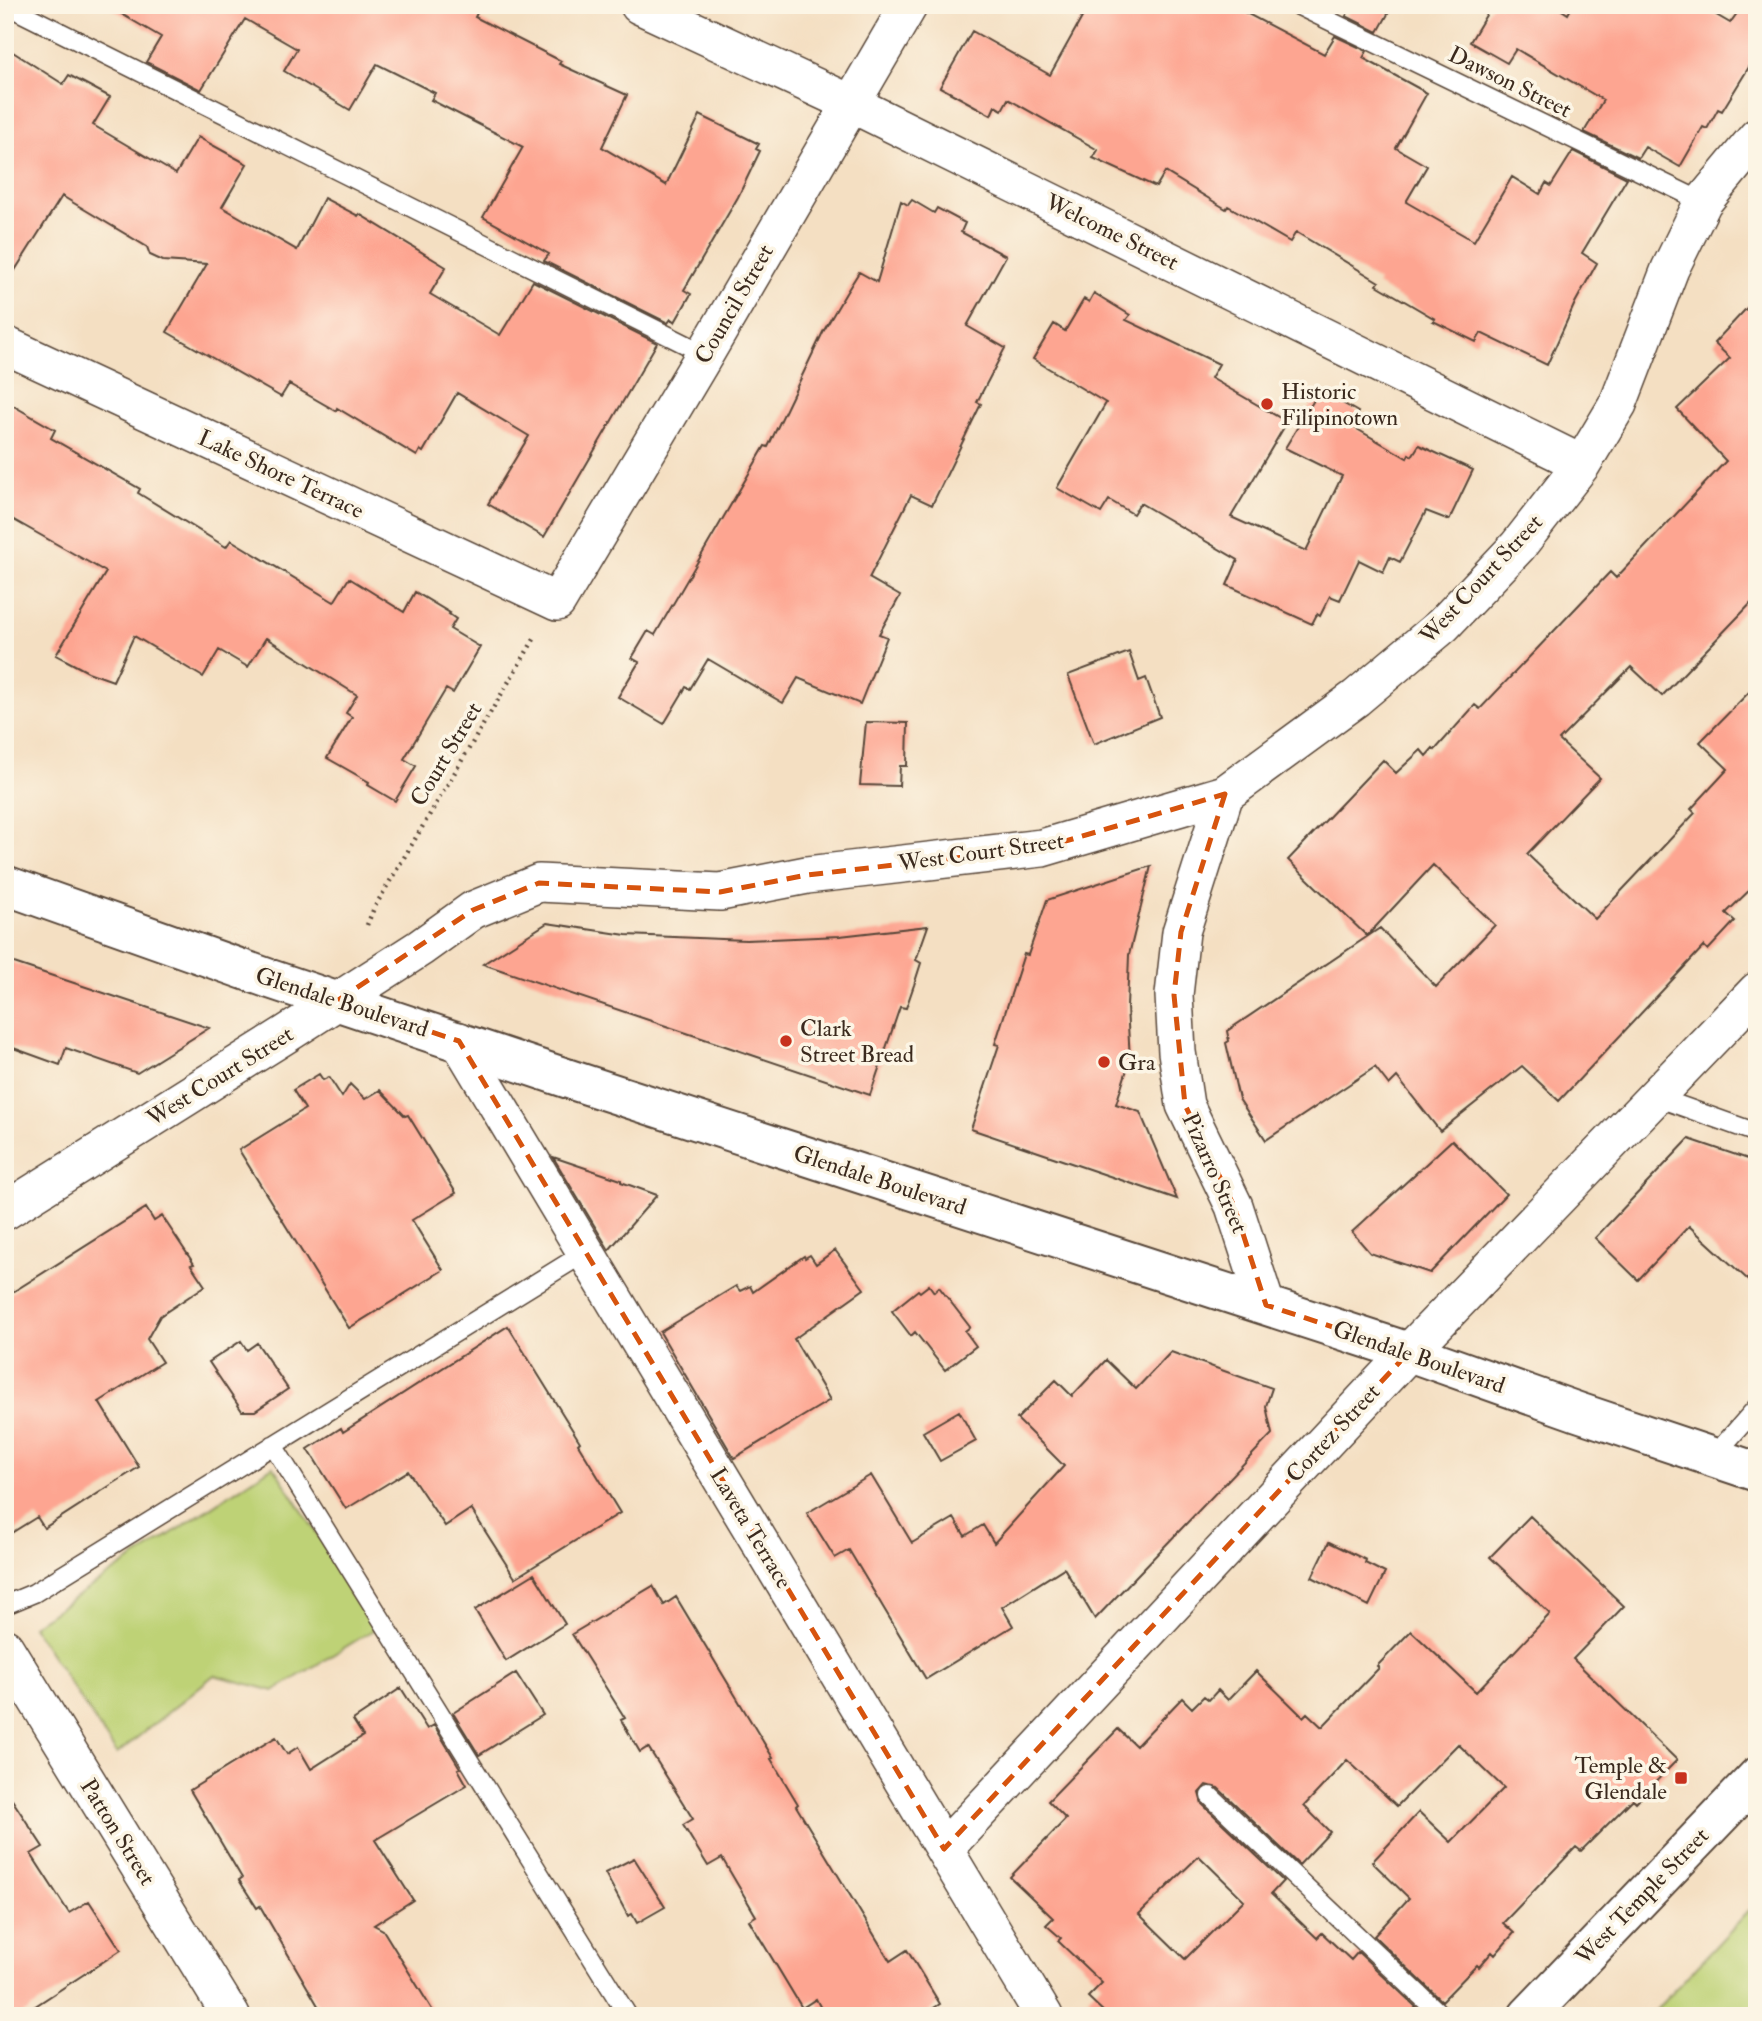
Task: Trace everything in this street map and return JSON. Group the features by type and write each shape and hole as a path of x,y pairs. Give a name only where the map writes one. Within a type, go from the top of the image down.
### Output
{"main road":[{"name":"Glendale Boulevard","path":"5,885 270,979 1409,1352 1757,1472"},
{"name":"West Temple Street","path":"1528,2016 1757,1777"}],"street":[{"name":"Welcome Street","path":"639,5 852,104 1582,464"},
{"name":"Council Street","path":"556,602 909,5"},
{"name":"West Court Street","path":"5,1211 420,948 473,910 539,883 720,892 807,875 1042,848 1225,794 1356,698 1443,625 1518,546 1582,464 1618,404 1670,269 1703,202 1757,137"},
{"name":"Lake Shore Terrace","path":"5,345 556,602"},
{"name":"Pizarro Street","path":"1225,794 1181,932 1174,995 1177,1052 1185,1105 1234,1206 1266,1305"},
{"name":"Cortez Street","path":"944,1849 1409,1352 1757,992"},
{"name":"Laveta Terrace","path":"459,1041 1044,2016"},
{"name":"Patton Street","path":"5,1648 231,2016"}],"lane":[{"path":"6,5 705,354"},
{"name":"Dawson Street","path":"1297,5 1703,202"},
{"path":"1656,1097 1757,1133"},
{"path":"5,1605 34,1593 586,1252"},
{"path":"1713,1457 1757,1407"},
{"path":"273,1445 628,2016"},
{"path":"1210,1796 1442,2016"}],"path":[{"name":"Court Street","path":"368,925 374,908 556,602"}],"highlighted area":[{"path":"1225,794 1181,932 1174,995 1185,1105 1234,1206 1266,1305 1409,1352 944,1849 459,1041 337,1001 473,910 539,883 720,892 807,875 1042,848"}],"green space":[{"path":"273,1466 378,1627 274,1691 214,1675 117,1754 32,1626"},
{"path":"1757,1902 1757,2016 1650,2016"}],"building":[{"path":"106,5 481,5 475,17 561,61 559,64 627,95 602,147 666,185 700,115 759,144 756,149 760,151 738,197 684,290 691,294 675,322 671,319 668,323 544,261 549,254 483,217 523,147 431,100 435,93 377,64 350,110 284,71 297,49 245,19 201,90 146,62 161,37"},
{"path":"1089,5 1231,5 1324,54 1335,36 1367,51 1363,58 1427,93 1396,148 1427,166 1406,202 1474,241 1512,177 1540,194 1546,183 1551,186 1573,151 1627,178 1582,253 1597,263 1575,303 1547,365 1481,333 1476,342 1433,321 1435,319 1377,285 1379,282 1296,232 1290,242 1228,206 1226,209 1165,172 1156,187 1093,158 1098,150 1008,99 1002,110 995,106 991,115 940,87 972,31 1050,75"},
{"path":"1353,5 1393,5 1378,32 1346,16"},
{"path":"1492,5 1554,5 1568,14 1573,5 1699,5 1730,23 1743,5 1757,5 1757,54 1722,111 1718,109 1707,129 1703,127 1680,167 1645,147 1638,158 1584,132 1603,100 1516,49 1507,63 1470,42"},
{"path":"5,47 63,84 69,75 110,97 93,125 176,174 198,137 247,164 222,207 297,250 324,198 358,216 359,214 446,267 430,294 500,335 533,281 657,343 544,537 488,504 529,436 457,393 423,452 420,450 417,456 337,408 336,411 289,384 281,397 167,332 207,264 163,261 150,255 147,247 62,196 5,286"},
{"path":"912,200 934,213 937,208 965,223 961,232 1006,256 967,326 1005,348 977,402 981,404 932,505 911,495 869,578 900,596 879,634 887,637 860,704 798,678 783,703 708,659 690,689 686,687 664,724 618,697 639,662 632,658 648,631 655,635 765,446 768,447 823,332 859,272 877,282 901,201 908,205"},
{"path":"1094,293 1130,315 1126,320 1219,364 1211,378 1287,422 1231,517 1306,551 1342,476 1285,448 1320,390 1358,412 1350,425 1407,458 1409,454 1412,456 1419,445 1473,470 1449,520 1426,511 1400,562 1390,557 1383,572 1359,560 1340,600 1330,596 1320,616 1317,614 1312,624 1227,585 1238,560 1140,503 1133,514 1109,500 1101,513 1057,488 1106,403 1033,359 1054,324 1065,331 1084,299 1089,302"},
{"path":"1757,297 1757,597 1662,696 1631,667 1559,740 1600,778 1527,854 1595,919 1695,813 1691,809 1728,769 1700,742 1757,684 1757,883 1726,913 1735,921 1708,950 1704,946 1559,1101 1522,1066 1440,1131 1397,1077 1389,1085 1375,1067 1266,1140 1239,1099 1226,1043 1229,1041 1227,1031 1380,928 1436,987 1495,925 1433,865 1367,936 1288,860 1383,760 1396,773 1421,750 1426,756 1433,748 1435,750 1475,705 1480,709 1610,572 1616,578 1726,461 1677,409 1730,358 1714,343"},
{"path":"5,401 55,430 51,438 140,489 138,493 226,547 231,540 334,602 349,578 404,612 415,592 456,619 450,629 480,647 453,693 446,689 404,759 416,766 395,801 368,785 369,782 327,758 352,717 346,713 357,695 266,638 248,667 219,650 203,677 134,636 113,681 88,672 56,655 106,572 5,515"},
{"path":"1129,652 1139,681 1146,678 1160,717 1094,744 1068,675"},
{"path":"866,722 908,723 907,766 900,766 899,786 860,785"},
{"path":"1151,866 1129,955 1127,1007 1130,1060 1116,1104 1140,1112 1177,1199 971,1129 999,1045 995,1044 1024,954 1028,955 1047,900"},
{"path":"547,923 626,935 746,940 840,936 928,926 916,960 921,963 914,985 906,1008 900,1007 870,1095 483,964"},
{"path":"5,960 209,1028 137,1073 66,1048 60,1065 5,1045"},
{"path":"319,1074 323,1080 329,1077 342,1097 350,1084 365,1099 380,1090 405,1116 408,1115 456,1193 412,1220 443,1270 349,1328 239,1150 305,1109 293,1090"},
{"path":"1689,1139 1757,1162 1757,1288 1689,1226 1638,1280 1595,1238"},
{"path":"1452,1140 1506,1194 1430,1273 1370,1253 1352,1232"},
{"path":"553,1157 621,1180 657,1195 609,1250"},
{"path":"146,1208 154,1221 162,1216 194,1264 191,1265 205,1286 160,1316 147,1339 162,1362 99,1402 139,1467 44,1528 37,1517 5,1537 5,1297"},
{"path":"835,1250 864,1289 794,1339 830,1400 734,1458 660,1332 736,1286 740,1291 750,1286 753,1292 804,1256 805,1258 810,1255 816,1264"},
{"path":"929,1285 934,1292 939,1287 970,1327 965,1331 976,1346 945,1370 915,1332 911,1336 892,1311 918,1290 920,1292"},
{"path":"508,1326 580,1442 578,1444 620,1513 515,1578 471,1509 445,1526 408,1471 346,1509 308,1449 341,1428 343,1432"},
{"path":"241,1341 247,1350 257,1343 288,1389 255,1411 242,1411 209,1362"},
{"path":"1171,1352 1272,1388 1266,1406 1272,1434 1095,1619 1064,1568 1002,1607 1013,1626 926,1679 849,1550 835,1558 807,1513 871,1475 912,1543 954,1518 965,1536 983,1525 994,1543 1064,1466 1017,1419 1056,1380 1072,1396 1106,1360 1136,1389"},
{"path":"959,1411 976,1441 940,1461 923,1432"},
{"path":"1530,1516 1624,1606 1573,1659 1677,1760 1636,1802 1633,1799 1581,1851 1576,1847 1503,1923 1514,1933 1495,1955 1492,1952 1479,1967 1477,1965 1442,2001 1374,1936 1409,1898 1372,1862 1419,1812 1451,1842 1504,1788 1458,1744 1397,1806 1347,1760 1304,1806 1330,1832 1299,1865 1218,1788 1206,1785 1199,1793 1202,1804 1283,1881 1271,1894 1317,1938 1322,1933 1351,1960 1358,1952 1416,2007 1408,2016 1108,2016 1088,1997 1102,1983 1058,1941 1061,1938 1046,1925 1053,1918 1010,1877 1066,1819 1048,1801 1118,1729 1136,1746 1182,1698 1192,1708 1204,1696 1209,1700 1218,1690 1228,1700 1256,1671 1303,1717 1307,1713 1322,1727 1411,1631 1476,1692 1550,1614 1490,1557","holes":["1199,1856 1244,1900 1185,1959 1139,1914"]},
{"path":"1329,1542 1366,1560 1365,1563 1385,1573 1369,1606 1312,1577"},
{"path":"534,1574 565,1624 506,1661 475,1610"},
{"path":"653,1586 664,1605 676,1597 773,1758 771,1759 798,1804 796,1806 890,1961 907,1950 940,2004 921,2016 825,2016 816,1999 802,2008 749,1920 756,1916 722,1858 708,1866 683,1825 693,1819 648,1747 640,1752 621,1720 625,1718 572,1634"},
{"path":"516,1673 543,1715 479,1755 453,1713"},
{"path":"401,1688 427,1729 434,1725 467,1785 375,1840 413,1900 374,1925 383,1930 436,2016 324,2016 260,1906 257,1908 239,1880 242,1878 190,1790 276,1737 287,1754 298,1747 311,1769 363,1736 353,1720"},
{"path":"5,1789 43,1847 31,1854 69,1913 89,1901 121,1950 20,2016 5,2016"},
{"path":"634,1858 665,1907 637,1923 632,1914 628,1916 605,1873"}],"place":[{"name":"Historic Filipinotown","path":"1267,404"},
{"name":"Clark Street Bread","path":"786,1041"},
{"name":"Gra","path":"1104,1062"},
{"name":"Temple & Glendale","path":"1681,1778"}]}
